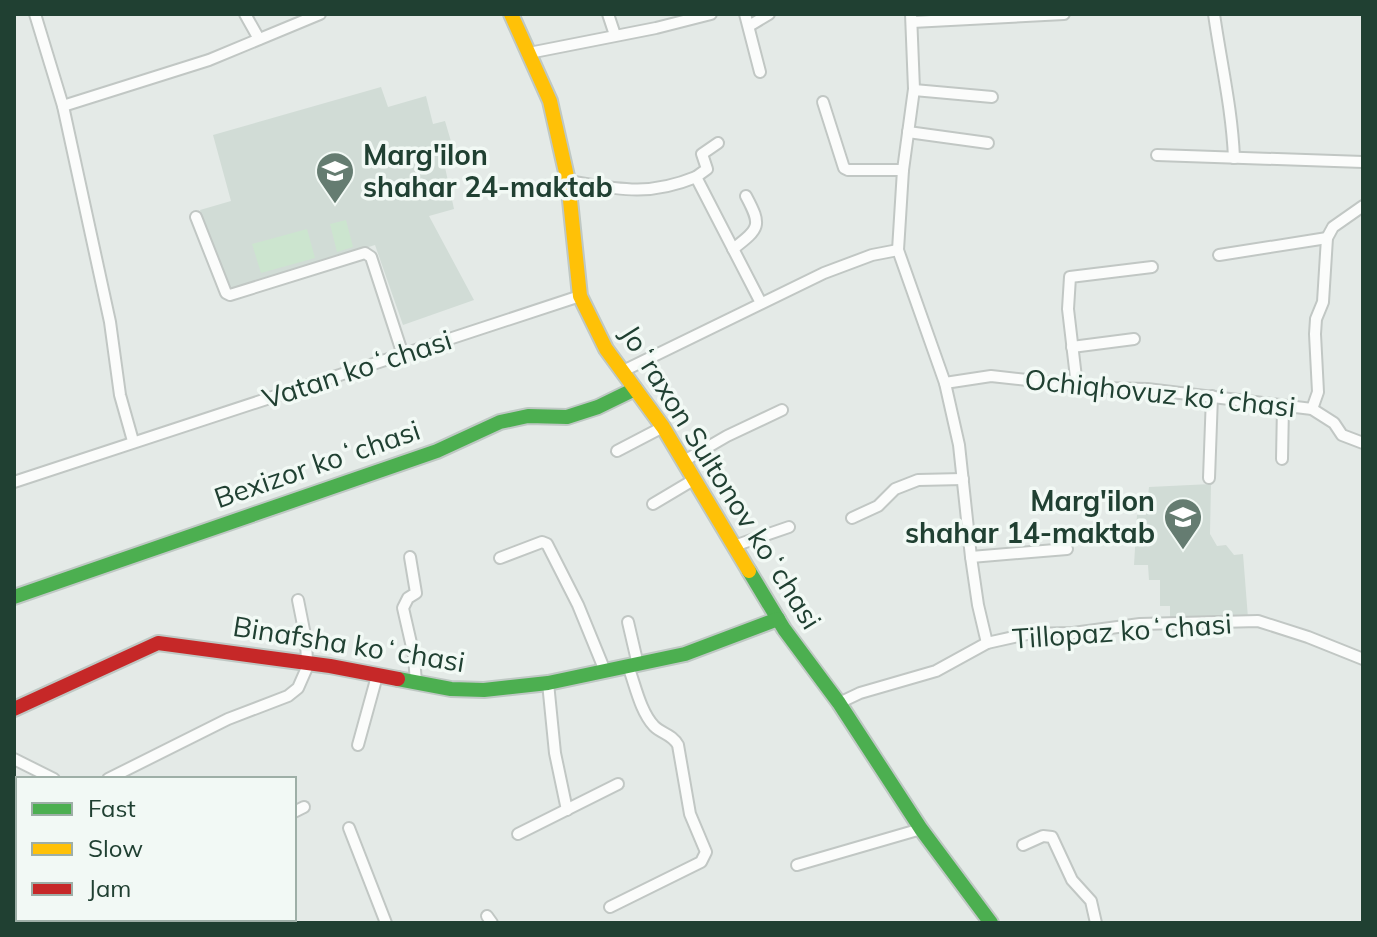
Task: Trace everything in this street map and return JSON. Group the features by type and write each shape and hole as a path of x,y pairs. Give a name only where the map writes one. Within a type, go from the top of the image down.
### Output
{"street":[{"path":"35,14 63,106 110,322 120,395 133,441"},
{"path":"245,14 259,39"},
{"path":"63,106 209,60 320,14"},
{"name":"Joʻraxon Sultonov koʻchasi","path":"511,14 550,101 568,181 580,296 606,349 663,427 778,619 839,703 921,829 991,923"},
{"path":"608,14 615,35"},
{"path":"529,53 711,14"},
{"path":"745,14 760,72"},
{"path":"749,26 769,14"},
{"path":"987,643 971,557 959,445 945,383 898,250 903,170 914,90 912,18 1064,14"},
{"path":"1214,14 1223,78 1230,97 1234,158"},
{"path":"914,90 992,97"},
{"path":"823,102 844,168 903,170"},
{"path":"908,132 988,143"},
{"path":"568,181 622,190 669,188 707,169 702,154 718,143"},
{"path":"1157,155 1363,162"},
{"path":"696,177 761,303"},
{"path":"733,249 757,226 758,218 746,196"},
{"path":"1312,409 1318,392 1315,334 1316,319 1323,302 1327,238 1333,227 1363,206"},
{"path":"196,217 226,293 230,295 365,253 371,257 403,355"},
{"path":"1219,255 1327,238"},
{"path":"621,372 824,273 872,255 898,250"},
{"path":"1077,386 1068,309 1070,277 1152,267"},
{"name":"Vatan koʻchasi","path":"14,482 580,296"},
{"path":"1072,347 1134,339"},
{"name":"Ochiqhovuz koʻchasi","path":"945,383 991,376 1212,396 1312,409 1334,423 1342,435 1363,443"},
{"name":"Bexizor koʻchasi","path":"14,597 437,451 455,440 508,420 536,416 562,418 595,408 635,389"},
{"path":"1209,478 1212,396"},
{"path":"1282,459 1283,406"},
{"path":"684,461 782,410"},
{"path":"617,451 663,427"},
{"path":"653,504 695,479"},
{"path":"852,518 878,506 895,489 918,480 963,479"},
{"path":"734,546 789,527"},
{"path":"500,558 542,542 547,544 578,605 605,671"},
{"path":"971,557 1067,549"},
{"path":"410,557 416,593 408,598 403,608 414,656 416,683"},
{"path":"112,777 228,719 288,696 298,688 308,663 298,600"},
{"name":"Binafsha koʻchasi","path":"14,709 158,643 308,663 451,689 484,690 521,688 685,654 778,619"},
{"name":"Tillopaz koʻchasi","path":"839,703 860,693 936,671 987,643 1027,634 1073,633 1140,624 1258,621 1363,659"},
{"path":"610,907 701,862 706,852 690,814 678,745 674,738 651,722 633,666 628,622"},
{"path":"358,745 377,676"},
{"path":"548,683 555,753 567,810"},
{"path":"14,759 50,777"},
{"path":"518,834 618,784"},
{"path":"349,828 386,923"},
{"path":"797,865 921,829"},
{"path":"1023,845 1043,836 1052,837 1072,880 1091,901 1096,923"}],"shaded area":[{"name":"Marg'ilon shahar 24-maktab","path":"381,87 388,107 426,96 433,124 445,121 455,155 443,158 454,209 429,216 474,300 403,325 375,245 227,291 200,210 231,201 213,135"},
{"name":"Marg'ilon shahar 14-maktab","path":"1211,484 1210,534 1217,546 1226,545 1234,555 1243,554 1248,618 1170,622 1170,606 1160,606 1160,580 1149,580 1148,565 1134,565 1137,515 1146,515 1149,487"}],"green space":[{"path":"346,220 353,247 337,252 330,224"},
{"path":"307,229 315,258 261,273 252,244"}],"traffic: fast":[{"path":"14,597 437,451 500,422 528,416 567,417 598,407 635,389"},
{"path":"749,571 784,629 839,703 921,829 991,923"},
{"path":"398,679 451,689 484,690 548,683 685,654 778,619"}],"traffic: slow":[{"path":"511,14 550,101 568,181 580,296 606,349 663,427 749,571"}],"traffic: jam":[{"path":"14,709 158,643 330,666 398,679"}],"place":[{"name":"Marg'ilon shahar 24-maktab","path":"335,205"},
{"name":"Marg'ilon shahar 14-maktab","path":"1183,551"}]}
